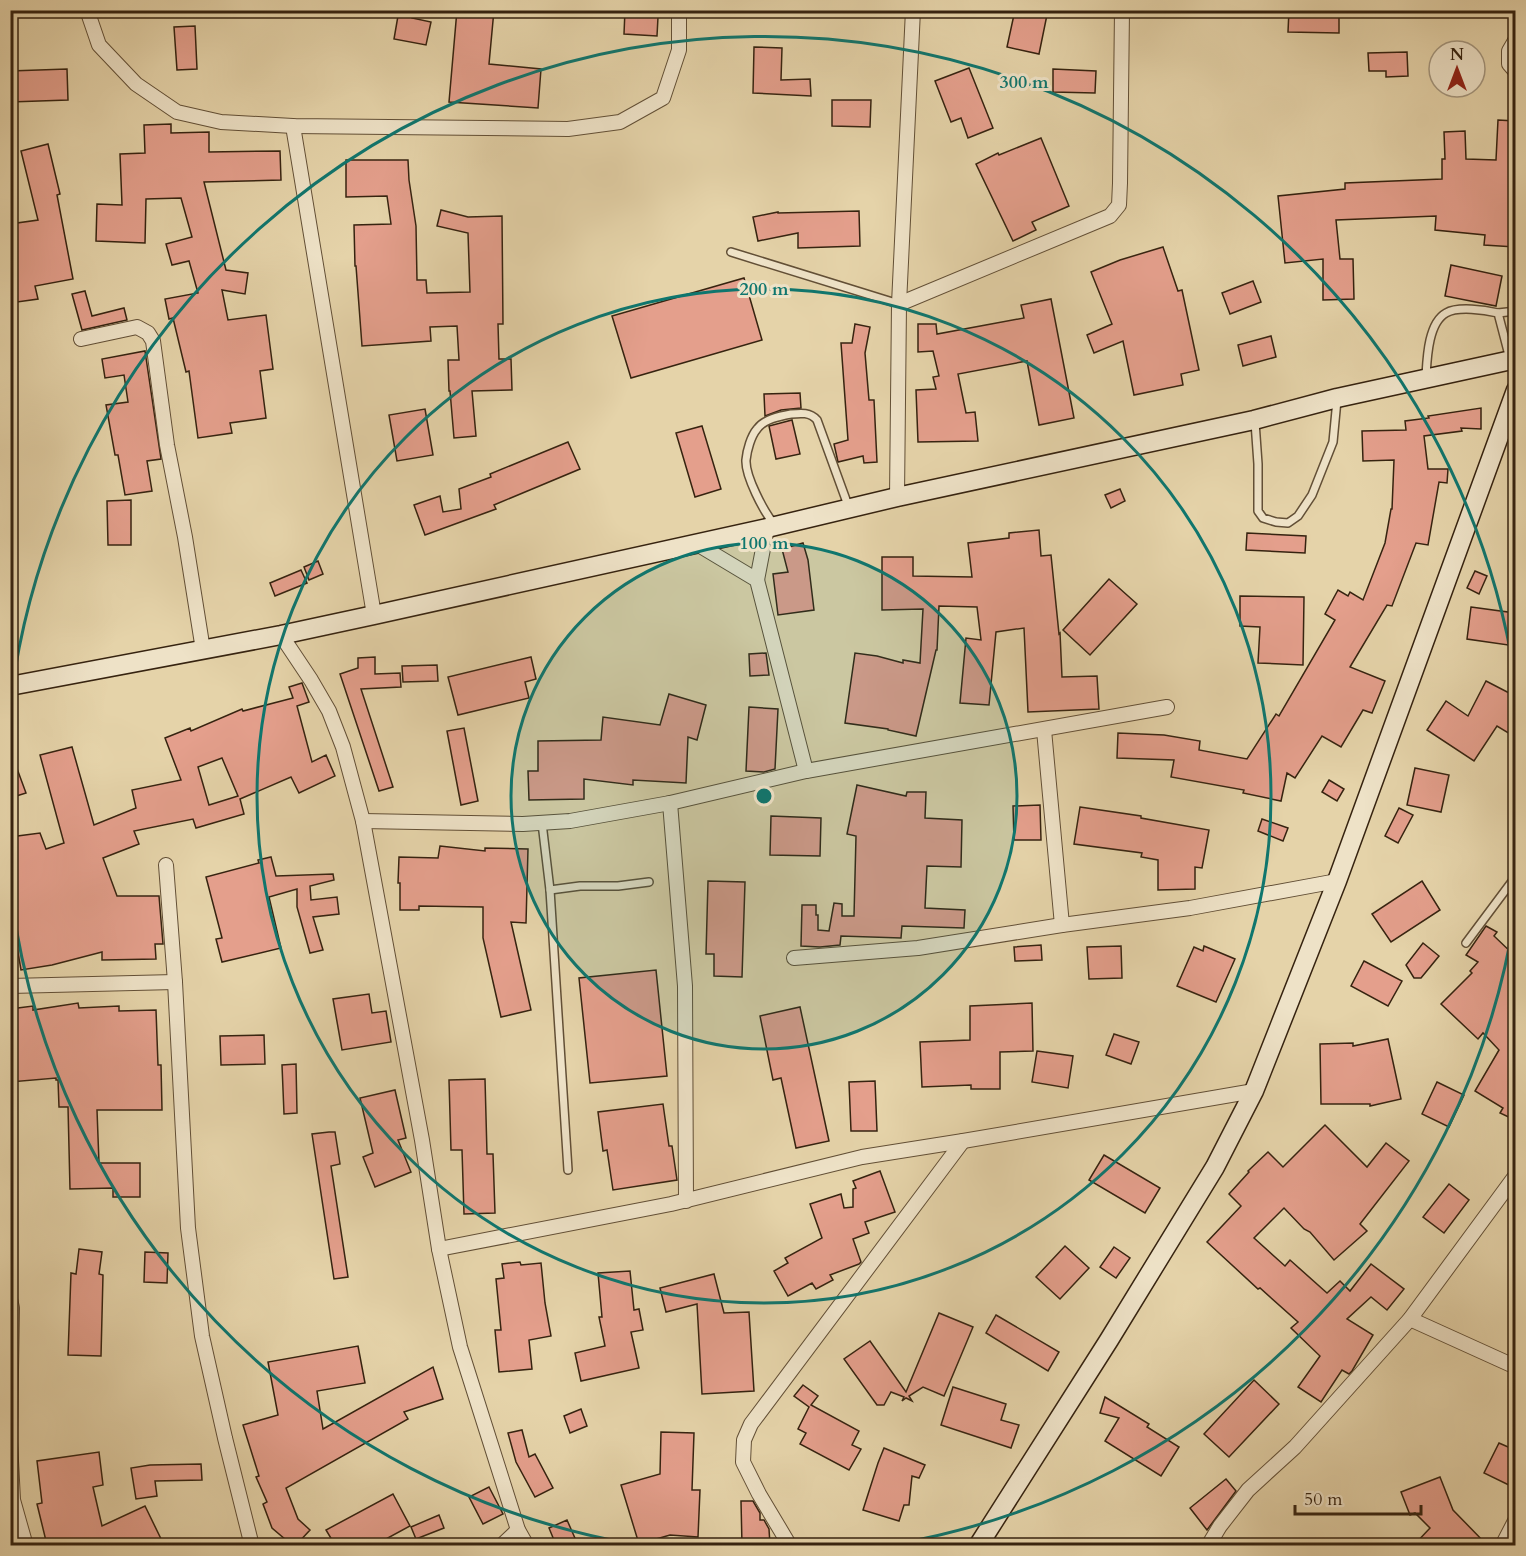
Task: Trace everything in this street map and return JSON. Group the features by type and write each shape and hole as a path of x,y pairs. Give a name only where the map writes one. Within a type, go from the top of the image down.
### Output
{"main road":[{"path":"10,686 281,635 374,615 697,544 897,497 1254,420 1338,398 1513,359"},
{"path":"978,1545 1109,1340 1215,1167 1254,1091 1338,881 1515,390"}],"street":[{"path":"87,10 99,45 136,84 177,112 221,122 293,126 568,129 620,122 663,98 679,50 679,10"},
{"path":"897,497 899,304 913,10"},
{"path":"899,304 1110,216 1119,205 1122,10"},
{"path":"1515,39 1509,51 1509,64 1515,72"},
{"path":"293,126 374,615"},
{"path":"81,339 137,327 148,333 153,341 167,445 185,537 203,650"},
{"path":"772,527 757,580 806,771"},
{"path":"697,544 757,580"},
{"path":"281,635 329,711 343,747 363,821 422,1140 439,1249 460,1347 518,1530 527,1545"},
{"path":"363,821 524,824 570,821 670,802 806,771 1167,707"},
{"path":"1044,730 1062,925"},
{"path":"670,802 685,986 686,1201"},
{"path":"166,865 176,982 188,1228 202,1336 252,1545"},
{"path":"794,958 918,948 1062,925 1190,908 1338,881"},
{"path":"10,986 176,982"},
{"path":"439,1249 686,1201 862,1157 1254,1091"},
{"path":"790,1545 759,1494 743,1462 744,1440 751,1424 963,1141"},
{"path":"1208,1545 1248,1490 1295,1447 1410,1319 1515,1174"},
{"path":"10,1299 12,1308 10,1431"},
{"path":"1410,1319 1515,1367"},
{"path":"10,1442 13,1500 26,1545"},
{"path":"1502,1545 1515,1519"},
{"path":"501,1545 518,1530"}],"lane":[{"path":"731,252 899,304"},
{"path":"1426,378 1428,348 1439,320 1446,312 1467,309 1498,314 1515,311"},
{"path":"1498,314 1513,359"},
{"path":"1254,420 1258,464 1258,511 1263,518 1287,523 1298,516 1312,495 1333,442 1338,398"},
{"path":"772,527 755,493 746,462 750,444 757,429 762,424 780,416 807,413 817,420 849,508"},
{"path":"542,823 550,890 568,1170"},
{"path":"1466,943 1515,876"},
{"path":"550,890 649,882"}],"building":[{"path":"399,10 414,10 412,18 431,22 426,45 394,39"},
{"path":"457,10 494,10 489,64 541,69 538,108 449,102"},
{"path":"625,10 651,10 651,17 658,17 657,36 624,34"},
{"path":"1015,10 1048,10 1039,54 1007,47"},
{"path":"1289,10 1339,10 1339,33 1288,32"},
{"path":"195,26 197,69 177,70 174,27"},
{"path":"754,47 782,48 781,80 810,79 811,96 753,93"},
{"path":"1407,52 1408,76 1386,77 1386,71 1369,71 1368,53"},
{"path":"969,68 993,128 968,138 961,118 951,122 935,81"},
{"path":"67,69 68,100 10,102 10,71"},
{"path":"1053,69 1096,71 1095,93 1053,92"},
{"path":"832,100 871,100 870,127 832,126"},
{"path":"1498,120 1515,121 1515,247 1484,245 1485,235 1435,230 1436,216 1336,220 1340,259 1353,259 1354,299 1323,300 1323,259 1285,263 1278,196 1345,189 1345,183 1442,179 1442,159 1445,159 1444,132 1465,131 1466,159 1496,160"},
{"path":"171,124 171,133 209,132 209,152 280,151 281,180 204,182 226,270 248,273 245,294 222,290 228,320 266,315 273,369 260,371 266,418 230,423 232,433 198,438 189,371 186,372 173,318 169,319 165,299 198,293 189,261 172,265 166,244 192,237 181,198 146,199 145,243 96,241 97,204 122,205 120,154 145,153 144,125"},
{"path":"1041,138 1069,206 1032,222 1036,230 1013,241 976,164 998,153 999,155"},
{"path":"48,144 60,194 57,195 73,279 35,286 38,299 10,303 10,224 38,220 21,151"},
{"path":"346,160 408,160 416,226 417,280 426,280 427,293 470,292 468,233 437,226 441,210 468,217 502,216 503,324 498,324 499,359 511,359 512,390 472,391 476,436 454,438 448,360 459,360 457,326 430,327 431,341 362,346 354,225 391,224 387,196 346,197"},
{"path":"859,211 860,246 798,248 798,233 758,241 753,217 778,212"},
{"path":"1163,247 1178,291 1182,290 1199,370 1181,374 1183,385 1134,395 1123,341 1094,353 1087,335 1112,324 1091,272 1120,260"},
{"path":"1451,265 1502,276 1496,306 1445,296"},
{"path":"744,278 762,340 631,378 612,316"},
{"path":"1253,281 1261,302 1230,314 1222,293"},
{"path":"85,291 92,316 124,308 127,320 82,330 72,294"},
{"path":"1051,299 1074,418 1039,425 1027,361 958,374 966,413 975,412 978,441 918,442 916,390 936,389 933,377 939,376 933,351 918,352 918,324 936,324 937,334 1024,318 1021,305"},
{"path":"855,324 870,327 865,353 869,400 874,400 877,462 864,463 863,456 838,462 834,444 848,440 841,343 852,343"},
{"path":"1271,336 1276,357 1243,366 1238,345"},
{"path":"145,351 161,459 147,461 152,491 125,495 106,405 128,402 124,375 105,378 102,359"},
{"path":"800,393 801,408 781,410 765,416 764,394"},
{"path":"1481,408 1481,429 1461,428 1462,431 1424,436 1428,469 1448,469 1447,483 1439,482 1428,545 1416,543 1392,606 1387,605 1350,667 1385,681 1372,713 1363,710 1341,747 1322,736 1295,778 1287,773 1281,801 1243,793 1244,790 1171,777 1174,760 1117,758 1118,733 1164,735 1200,741 1199,750 1247,759 1276,714 1279,716 1335,620 1325,614 1338,590 1348,596 1350,592 1363,600 1385,543 1392,509 1394,460 1363,461 1362,431 1406,430 1405,421"},
{"path":"425,409 433,455 397,461 389,415"},
{"path":"792,420 800,454 776,459 769,426"},
{"path":"702,426 721,489 695,497 676,433"},
{"path":"568,442 580,469 494,505 496,509 425,535 414,505 440,496 443,512 461,509 459,489"},
{"path":"1120,489 1125,501 1111,508 1105,495"},
{"path":"131,500 131,545 108,545 107,501"},
{"path":"1039,530 1041,556 1051,555 1060,633 1062,677 1097,676 1099,709 1028,712 1024,628 996,632 989,705 960,703 966,638 981,640 977,607 939,606 937,650 916,736 888,729 845,723 855,653 903,663 903,660 920,663 923,609 882,610 882,557 913,557 913,576 972,577 968,543 1009,538 1009,533"},
{"path":"1247,533 1306,536 1305,553 1246,550"},
{"path":"803,543 808,560 814,610 778,615 773,574 788,572 782,549"},
{"path":"318,561 323,574 309,580 304,567"},
{"path":"301,570 307,583 275,596 270,583"},
{"path":"1475,571 1487,576 1479,594 1467,588"},
{"path":"1109,579 1137,604 1090,655 1063,630"},
{"path":"1240,596 1304,597 1303,665 1258,663 1260,627 1240,626"},
{"path":"1471,607 1515,613 1515,646 1467,639"},
{"path":"766,653 769,675 750,676 749,654"},
{"path":"375,657 375,674 400,673 401,687 361,689 393,787 379,791 340,674 358,668 358,658"},
{"path":"531,657 536,679 525,682 529,698 458,715 448,677"},
{"path":"437,665 438,681 403,682 402,666"},
{"path":"1486,681 1515,696 1515,737 1497,726 1474,761 1427,730 1446,701 1468,716"},
{"path":"302,683 309,702 297,706 312,762 326,755 335,776 299,793 291,777 240,799 244,814 196,828 193,819 134,831 139,844 103,858 117,896 159,896 163,944 155,944 156,959 102,960 102,952 52,965 21,970 10,907 10,837 40,833 46,849 64,843 40,755 72,747 94,825 136,808 132,790 181,780 165,738 190,728 191,731 242,709 243,711 293,698 289,687","holes":["222,758 238,796 209,805 198,767"]},
{"path":"669,694 706,705 697,740 688,737 686,783 633,780 633,785 584,779 584,799 529,800 528,771 538,771 538,741 601,740 603,717 660,725"},
{"path":"749,707 778,709 775,769 764,772 746,771"},
{"path":"464,728 478,801 461,805 447,731"},
{"path":"12,755 26,793 10,798 10,756"},
{"path":"1415,768 1449,775 1441,812 1407,805"},
{"path":"1329,780 1344,789 1337,801 1322,792"},
{"path":"857,785 906,796 907,792 926,792 925,818 962,820 961,867 927,866 925,908 965,910 964,928 902,926 901,938 841,936 840,945 801,946 802,905 816,905 818,930 829,931 834,903 842,904 842,916 854,916 856,836 847,834"},
{"path":"1040,805 1041,840 1014,840 1013,806"},
{"path":"1080,807 1141,816 1141,818 1209,830 1202,868 1195,867 1195,889 1158,890 1158,860 1141,857 1142,853 1074,844"},
{"path":"1399,808 1413,815 1398,843 1385,836"},
{"path":"771,816 821,818 820,856 770,855"},
{"path":"1262,819 1288,828 1283,841 1258,831"},
{"path":"440,846 485,851 485,848 528,849 526,923 511,922 531,1010 501,1017 483,938 483,907 419,906 419,910 400,910 399,857 438,858"},
{"path":"271,857 276,876 333,874 334,880 310,886 311,900 337,897 339,914 313,917 323,950 310,953 297,907 297,889 269,897 281,948 222,962 216,939 222,938 206,877 259,863 258,860"},
{"path":"708,881 745,882 742,977 714,976 714,954 706,954"},
{"path":"1422,881 1440,910 1391,942 1372,914"},
{"path":"1486,926 1497,932 1494,936 1515,956 1515,1120 1500,1113 1503,1108 1475,1091 1499,1050 1483,1033 1478,1039 1441,1004 1472,973 1470,971 1478,962 1466,955"},
{"path":"1423,943 1439,956 1421,978 1414,978 1406,965"},
{"path":"1041,945 1042,960 1015,961 1014,947"},
{"path":"1121,946 1122,978 1089,979 1087,947"},
{"path":"1204,946 1235,959 1216,1002 1177,986 1194,947 1203,951"},
{"path":"1364,961 1402,981 1388,1006 1351,986"},
{"path":"656,970 667,1076 590,1083 579,978"},
{"path":"369,994 372,1013 386,1011 391,1042 342,1050 333,999"},
{"path":"78,1003 79,1008 119,1006 119,1011 156,1010 162,1110 97,1110 99,1163 140,1163 140,1197 113,1197 113,1188 70,1189 68,1107 59,1107 58,1080 56,1078 10,1082 10,1009 33,1006 33,1010"},
{"path":"1032,1003 1033,1051 1000,1052 1000,1089 971,1089 971,1085 922,1087 920,1042 970,1040 970,1006"},
{"path":"800,1007 829,1141 796,1148 781,1078 773,1080 760,1016"},
{"path":"1114,1034 1139,1042 1131,1064 1106,1055"},
{"path":"264,1035 265,1064 221,1065 220,1036"},
{"path":"1388,1039 1401,1099 1370,1106 1370,1104 1321,1104 1320,1044 1353,1043 1353,1046"},
{"path":"1037,1051 1073,1056 1068,1088 1032,1082"},
{"path":"296,1064 297,1113 284,1114 282,1065"},
{"path":"485,1079 487,1154 493,1154 495,1213 464,1214 462,1150 451,1150 449,1080"},
{"path":"875,1081 877,1131 851,1131 849,1082"},
{"path":"1437,1082 1464,1095 1449,1127 1422,1114"},
{"path":"395,1090 406,1138 398,1140 411,1172 375,1187 363,1157 373,1153 360,1098"},
{"path":"663,1104 677,1180 613,1190 607,1150 603,1151 598,1112"},
{"path":"1325,1125 1367,1167 1386,1143 1409,1161 1360,1224 1367,1231 1334,1260 1310,1232 1304,1229 1284,1208 1254,1238 1285,1266 1290,1260 1327,1293 1340,1281 1350,1291 1371,1264 1404,1289 1387,1310 1371,1297 1347,1319 1373,1335 1352,1371 1349,1374 1342,1370 1321,1402 1298,1387 1320,1356 1291,1328 1298,1322 1207,1242 1241,1206 1229,1194 1248,1171 1268,1152 1283,1167"},
{"path":"335,1132 340,1164 331,1166 348,1277 334,1279 312,1134"},
{"path":"1104,1155 1160,1188 1145,1213 1089,1180"},
{"path":"880,1171 895,1212 865,1222 869,1233 853,1239 861,1262 830,1275 833,1280 816,1289 812,1283 788,1296 774,1271 788,1263 785,1258 822,1238 810,1204 841,1194 844,1208 853,1207 853,1189 856,1188 853,1181"},
{"path":"1449,1184 1469,1200 1444,1233 1423,1217"},
{"path":"1065,1246 1089,1268 1060,1299 1036,1277"},
{"path":"1114,1247 1130,1258 1116,1278 1100,1267"},
{"path":"79,1249 102,1252 99,1274 103,1275 101,1356 68,1355 71,1273 76,1274"},
{"path":"145,1252 168,1253 167,1283 144,1282"},
{"path":"520,1262 521,1265 541,1263 551,1336 529,1340 532,1369 499,1372 495,1330 501,1330 496,1279 504,1278 502,1264"},
{"path":"630,1271 634,1310 639,1309 643,1330 631,1332 639,1368 581,1381 575,1353 605,1346 599,1317 602,1317 598,1273"},
{"path":"714,1274 724,1313 749,1312 754,1391 702,1394 697,1304 666,1312 660,1288"},
{"path":"939,1313 973,1327 944,1396 923,1387 909,1396 912,1401 906,1398 902,1401 904,1397 891,1392 884,1405 877,1405 844,1359 870,1341 906,1392"},
{"path":"996,1315 1059,1352 1048,1371 986,1333"},
{"path":"358,1346 365,1383 317,1391 323,1429 433,1367 443,1399 404,1412 408,1419 286,1488 298,1519 310,1530 296,1545 292,1545 272,1528 263,1504 267,1502 256,1477 259,1476 243,1425 278,1415 268,1362"},
{"path":"1254,1380 1279,1404 1229,1457 1204,1434"},
{"path":"803,1385 818,1396 811,1405 859,1431 852,1445 861,1449 849,1470 800,1444 806,1433 798,1429 809,1407 794,1396"},
{"path":"953,1387 1006,1404 1001,1420 1019,1425 1011,1448 941,1425"},
{"path":"1105,1397 1149,1424 1147,1427 1179,1447 1161,1476 1105,1441 1119,1418 1100,1413"},
{"path":"581,1409 587,1426 570,1433 564,1416"},
{"path":"522,1430 529,1457 535,1454 553,1488 535,1497 516,1462 508,1433"},
{"path":"661,1432 694,1433 692,1490 700,1490 698,1537 670,1535 639,1544 621,1485 660,1474"},
{"path":"1499,1443 1515,1450 1515,1488 1484,1473"},
{"path":"884,1448 925,1465 919,1478 912,1476 909,1505 904,1505 899,1521 863,1510"},
{"path":"99,1452 103,1485 93,1487 102,1526 145,1506 164,1545 47,1545 37,1504 42,1503 37,1461"},
{"path":"201,1464 202,1480 155,1481 157,1496 136,1499 131,1468 150,1465"},
{"path":"1440,1477 1453,1510 1487,1545 1414,1545 1430,1528 1415,1513 1410,1515 1401,1492"},
{"path":"1226,1479 1236,1491 1207,1530 1190,1508"},
{"path":"489,1487 503,1514 483,1524 469,1497"},
{"path":"393,1494 410,1526 375,1545 335,1545 326,1530"},
{"path":"741,1501 753,1501 760,1513 760,1520 764,1520 769,1529 770,1545 742,1545"},
{"path":"439,1515 444,1528 416,1539 411,1527"},
{"path":"567,1520 578,1545 556,1545 549,1528"}]}
